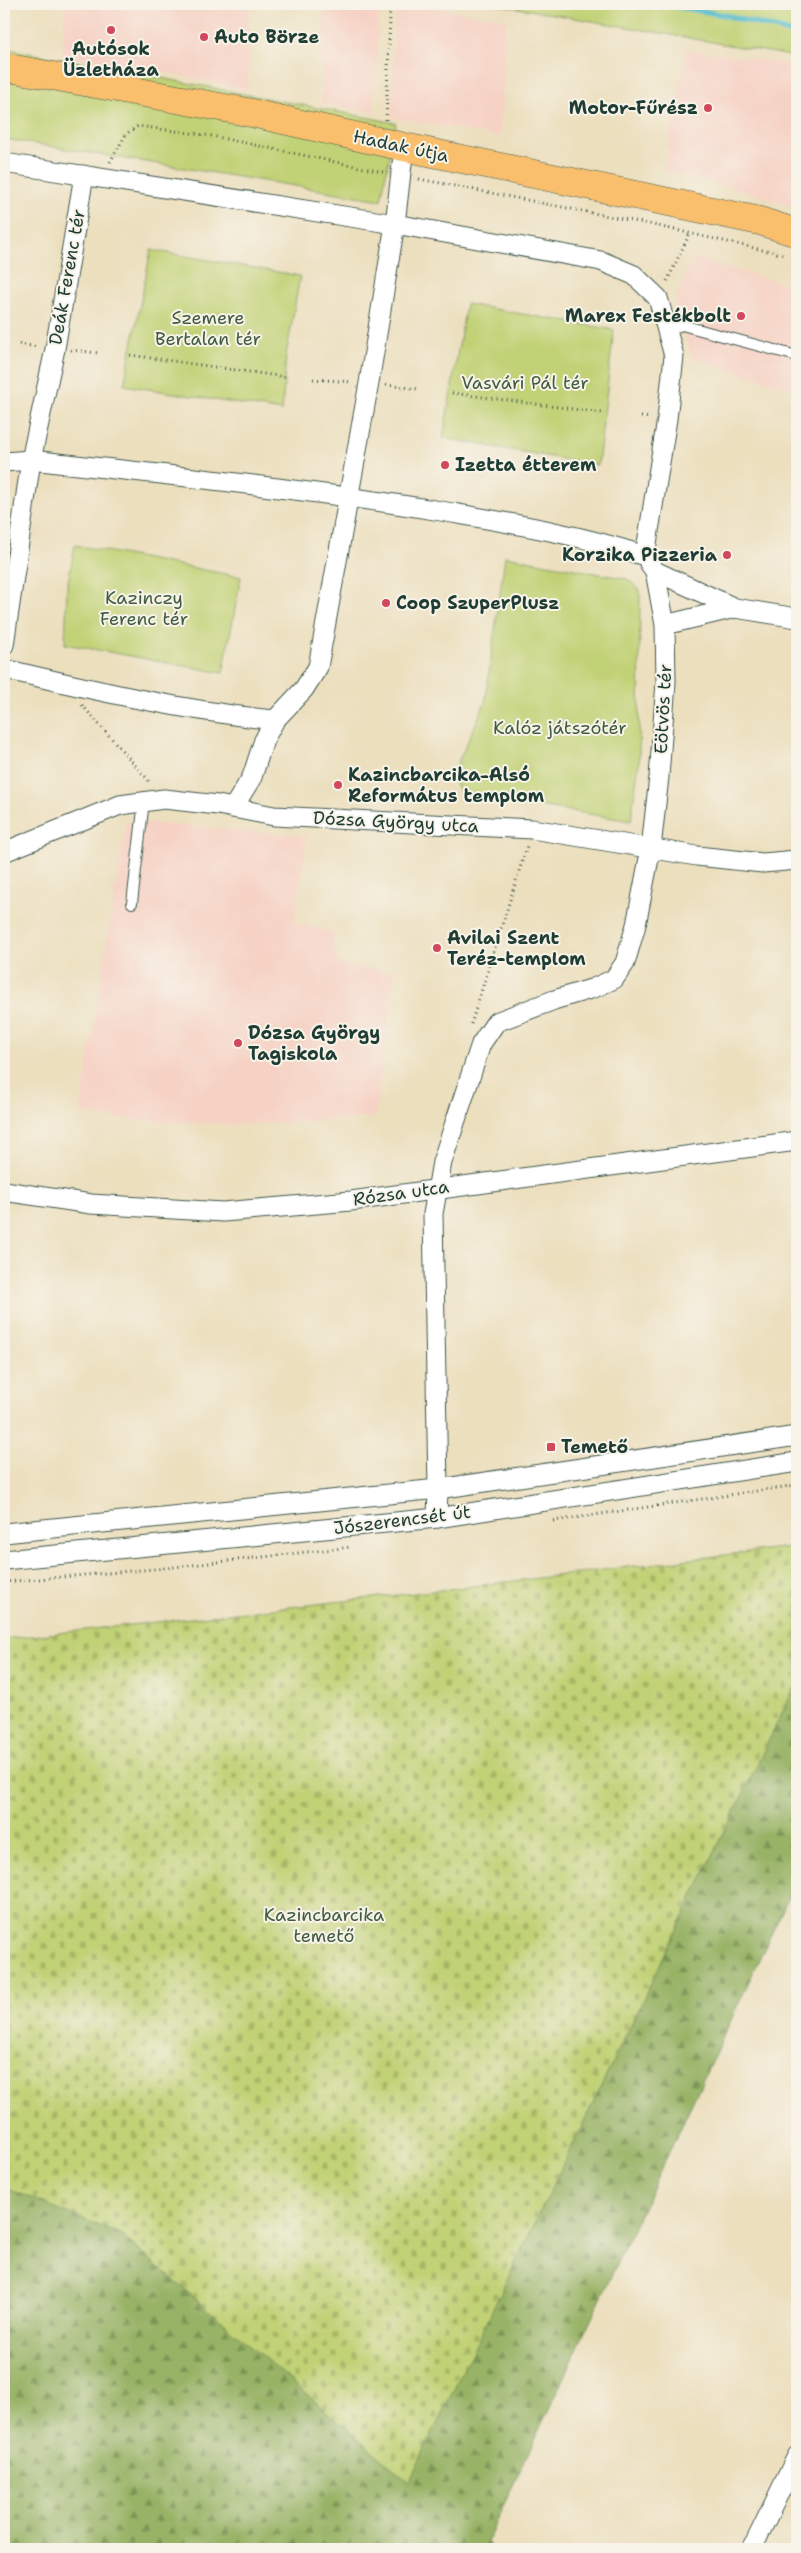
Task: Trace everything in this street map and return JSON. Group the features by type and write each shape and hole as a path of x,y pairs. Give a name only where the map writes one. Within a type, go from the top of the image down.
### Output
{"main road":[{"name":"Hadak útja","path":"4,67 247,112 404,148 760,221 796,245"}],"street":[{"path":"233,808 252,777 264,740 275,720 304,689 318,668 369,383 395,224 399,175 404,148"},
{"path":"4,163 395,224 601,261 634,275 658,298 674,356 650,564"},
{"name":"Deák Ferenc tér","path":"4,645 31,460 93,176"},
{"path":"4,462 31,460 349,496 514,524 615,546 735,608 797,618"},
{"name":"Eötvös tér","path":"437,1518 433,1224 442,1162 481,1044 496,1022 554,1000 594,988 614,979 625,963 636,925 651,848 659,777 666,682 665,625 650,564"},
{"path":"665,625 735,608"},
{"path":"4,669 55,681 239,716 275,720"},
{"name":"Dózsa György utca","path":"4,852 120,805 164,799 233,808 274,816 532,829 763,863 797,860"},
{"name":"Rózsa utca","path":"4,1190 91,1204 223,1212 351,1201 797,1141"},
{"name":"Jószerencsét út","path":"4,1533 438,1489 797,1436"},
{"name":"Jószerencsét út","path":"4,1560 437,1518 797,1462"},
{"path":"752,2549 797,2456"}],"lane":[{"path":"667,330 682,325 797,356"},
{"path":"132,903 144,801"}],"path":[{"path":"375,141 387,118 390,16 387,4"},
{"path":"93,176 126,134 138,126 212,136 559,206 690,235 796,245"},
{"path":"658,298 690,235"},
{"path":"130,355 285,377"},
{"path":"313,379 418,389"},
{"path":"452,393 603,413"},
{"path":"55,681 70,692 164,799"},
{"path":"473,1018 532,829"}],"shaded area":[{"path":"65,4 249,4 248,90 159,71 62,56"},
{"path":"324,4 380,4 374,112 321,104"},
{"path":"395,4 409,4 507,19 500,137 391,117"},
{"path":"686,49 797,65 797,208 725,185 664,172"},
{"path":"692,258 797,287 797,390 692,358 675,302"},
{"name":"Dózsa György Tagiskola","path":"126,821 307,836 294,923 333,932 337,963 395,972 375,1117 238,1125 119,1119 80,1113"}],"green space":[{"path":"495,4 797,4 797,57"},
{"path":"4,48 396,123 381,200 4,139"},
{"name":"Szemere Bertalan tér","path":"151,250 300,276 286,356 282,411 124,385"},
{"name":"Vasvári Pál tér","path":"466,304 614,330 598,465 443,438"},
{"name":"Kazinczy Ferenc tér","path":"75,545 241,577 223,673 65,644 67,587"},
{"name":"Kalóz játszótér","path":"505,556 627,579 640,590 639,762 631,821 461,793 451,778 485,703"},
{"name":"Kazincbarcika temető","path":"797,1546 797,1682 409,2482 120,2234 4,2187 4,1639 433,1591"},
{"path":"797,1682 797,1879 487,2541 493,2549 4,2549 4,2187 120,2234 409,2482"}],"waterway":[{"path":"662,4 725,15 797,34"}],"place":[{"name":"Autósok Üzletháza","path":"111,30"},
{"name":"Auto Börze","path":"204,37"},
{"name":"Motor-Fűrész","path":"708,108"},
{"name":"Marex Festékbolt","path":"741,316"},
{"name":"Izetta étterem","path":"445,465"},
{"name":"Korzika Pizzeria","path":"727,555"},
{"name":"Coop SzuperPlusz","path":"386,603"},
{"name":"Kazincbarcika-Alsó Református templom","path":"338,785"},
{"name":"Avilai Szent Teréz-templom","path":"437,948"},
{"name":"Dózsa György Tagiskola","path":"238,1043"},
{"name":"Temető","path":"551,1447"}]}
